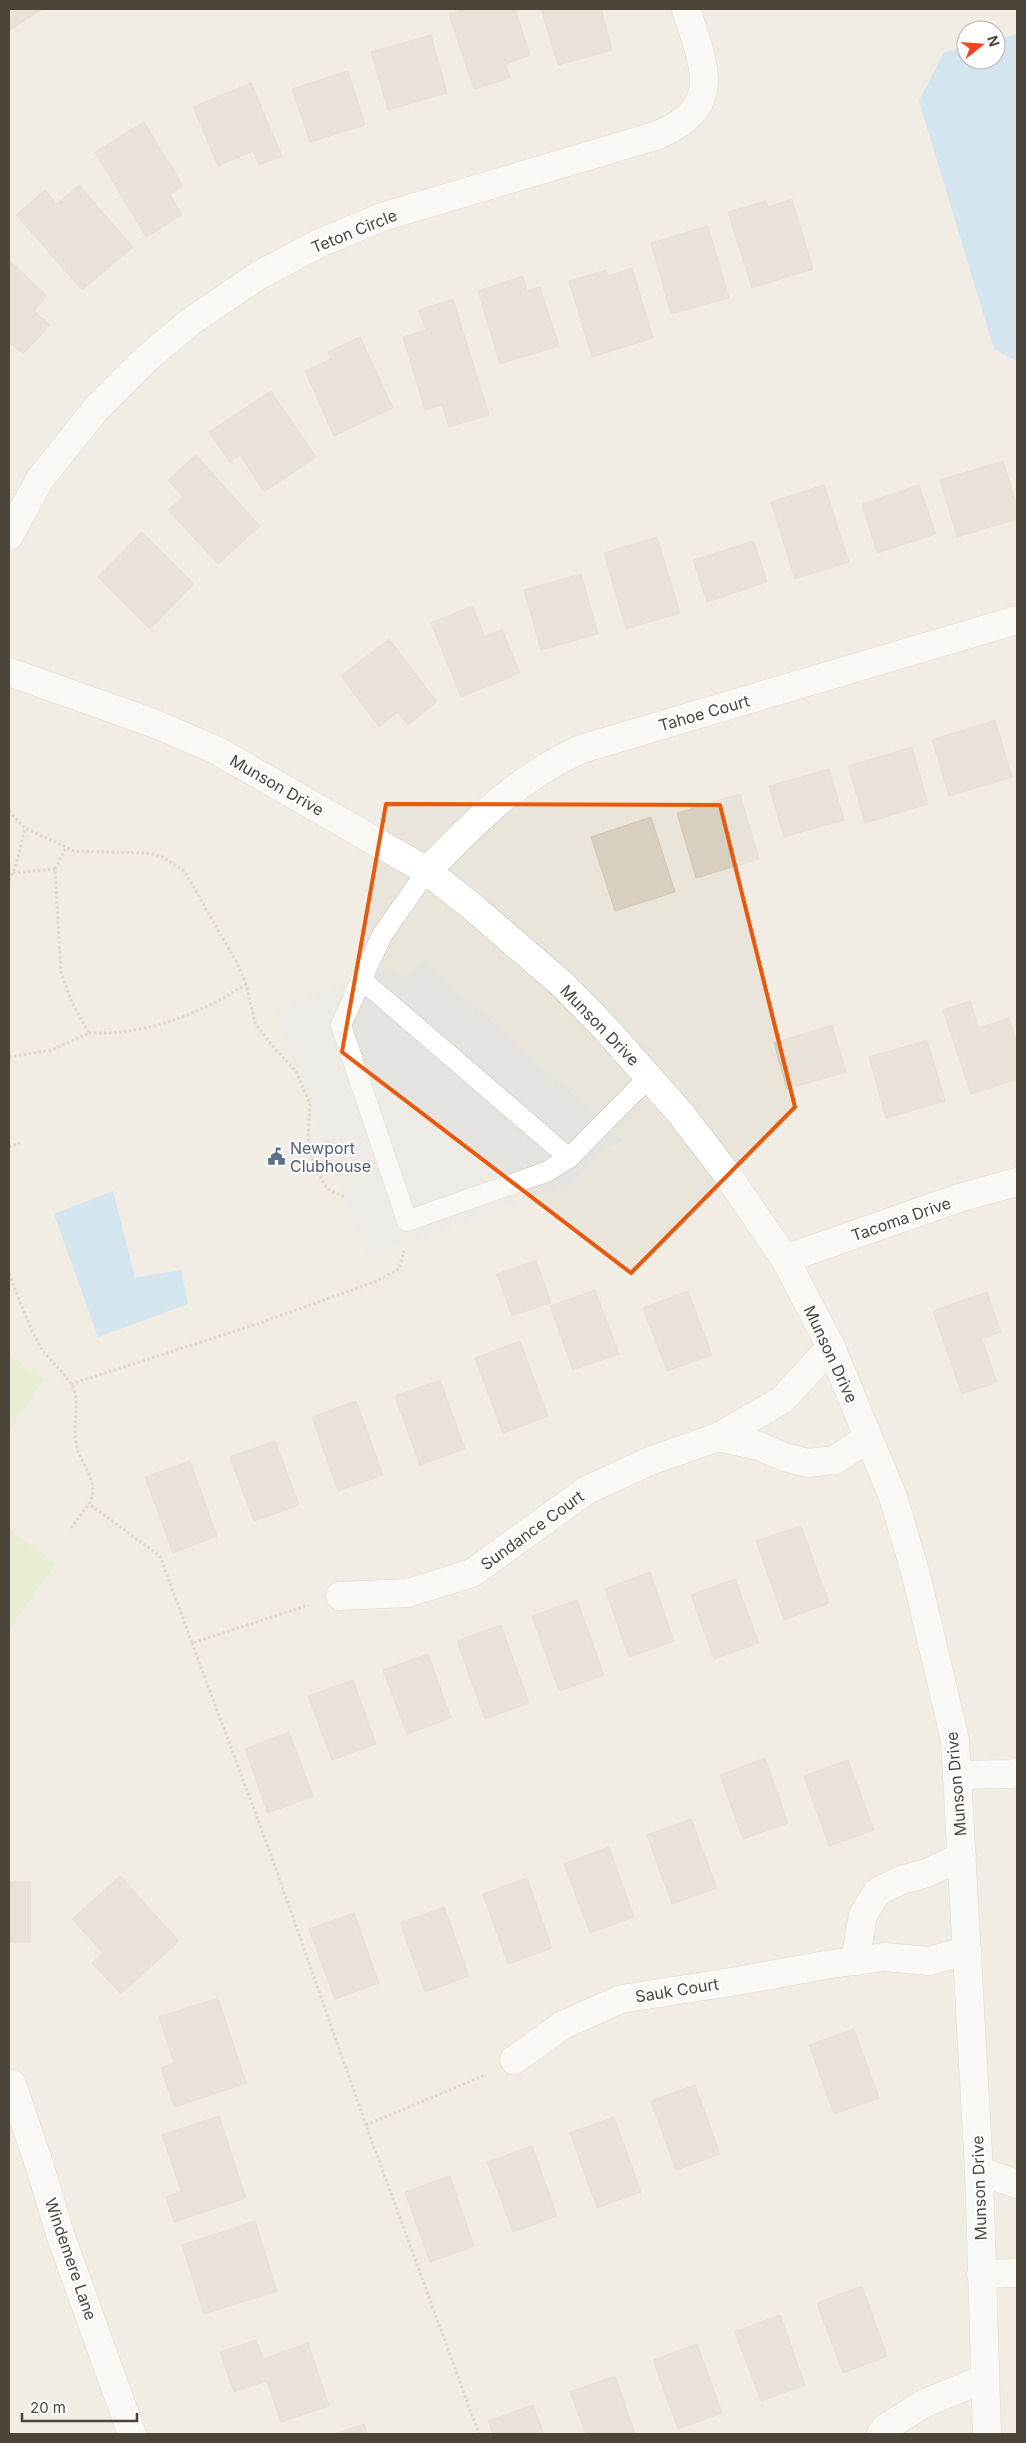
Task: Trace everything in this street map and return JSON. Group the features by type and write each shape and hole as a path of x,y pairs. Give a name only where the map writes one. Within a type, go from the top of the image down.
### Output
{"street":[{"name":"Teton Circle","path":"9,536 40,479 96,409 146,359 190,322 259,275 318,244 382,217 655,136 682,124 703,97 704,82 701,58 686,9"},
{"name":"Tahoe Court","path":"427,871 471,826 523,781 552,762 580,750 1017,620"},
{"name":"Munson Drive","path":"9,672 121,710 216,750 427,871 475,909 562,984 606,1028 681,1114 724,1170 785,1258 831,1346 893,1498 915,1571 955,1740 979,2171 987,2434"},
{"name":"Tacoma Drive","path":"785,1258 959,1198 1017,1182"},
{"name":"Sundance Court","path":"340,1596 408,1592 472,1573 587,1490 650,1461 718,1437 782,1400 831,1346"},
{"path":"718,1437 759,1446 784,1457 808,1463 835,1460 868,1438"},
{"path":"958,1775 1012,1774 1017,1772"},
{"path":"855,1961 863,1915 876,1892 901,1880 928,1873 962,1856"},
{"name":"Sauk Court","path":"514,2060 564,2025 621,1999 884,1957 930,1961 968,1950"},
{"name":"Windemere Lane","path":"10,2084 40,2167 60,2234 132,2434"},
{"path":"979,2171 1017,2184"},
{"path":"981,2274 1017,2272"},
{"path":"881,2434 885,2428 924,2403 984,2379"}],"lane":[{"path":"427,871 382,935 341,1025 407,1221 546,1172 569,1158 649,1077"},
{"path":"361,979 569,1158"}],"path":[{"path":"9,811 26,828 74,851 146,853 161,856 185,872 238,965 246,984 255,1023 275,1049 296,1070 310,1105 308,1138 314,1167 328,1189 344,1197"},
{"path":"9,880 26,828"},
{"path":"66,848 55,869 62,972 72,1003 89,1033"},
{"path":"12,874 55,869"},
{"path":"9,1057 52,1050 89,1033 109,1034 178,1020 201,1011 246,984"},
{"path":"9,1147 20,1143"},
{"path":"71,1384 257,1324 374,1282 399,1270 405,1244"},
{"path":"9,1274 41,1347 71,1384 76,1398 74,1435 78,1452 89,1471 92,1488 89,1504 72,1528"},
{"path":"89,1504 160,1556 271,1855 366,2125 479,2434"},
{"path":"192,1643 340,1596"},
{"path":"366,2125 468,2083 514,2060"}],"highlighted area":[{"path":"386,804 720,805 795,1107 631,1273 342,1052"}],"shaded area":[{"path":"9,9 1017,9 1017,2434 9,2434"},
{"path":"422,959 624,1141 607,1147 571,1184 367,1257 274,1009 390,968 398,978 407,975"}],"green space":[{"path":"9,1355 44,1379 9,1431"},
{"path":"9,1530 56,1563 9,1630"}],"water":[{"path":"1017,34 1017,361 994,349 919,101 944,52 956,49 956,70 1006,70 1006,37"},
{"path":"113,1191 135,1278 181,1270 188,1304 98,1337 54,1214"}],"building":[{"path":"9,9 42,9 9,31"},
{"path":"466,9 515,9 530,55 505,64 510,78 474,89 449,14"},
{"path":"541,9 601,9 612,50 558,65"},
{"path":"431,35 447,93 388,110 371,52"},
{"path":"348,71 365,125 310,142 292,89"},
{"path":"251,83 282,156 259,165 253,151 218,166 193,107"},
{"path":"144,122 183,186 170,194 182,215 146,237 95,152"},
{"path":"79,185 133,247 82,290 16,215 45,190 57,204"},
{"path":"792,199 813,269 752,288 728,212 766,201 768,207"},
{"path":"708,226 729,298 671,314 651,243"},
{"path":"9,260 47,296 34,311 50,325 23,354 9,342"},
{"path":"632,268 653,338 592,357 569,281 606,270 608,276"},
{"path":"523,276 527,291 540,287 559,346 500,364 478,291"},
{"path":"453,299 489,415 449,427 442,405 425,410 403,337 426,330 419,310"},
{"path":"360,337 393,408 334,436 305,371 331,359 328,352"},
{"path":"271,391 316,457 264,492 240,455 230,462 209,432"},
{"path":"196,455 260,526 218,564 168,510 183,497 168,480"},
{"path":"1003,461 1017,506 1017,519 957,537 940,480"},
{"path":"824,485 849,562 795,579 771,502"},
{"path":"919,485 936,534 877,553 862,504"},
{"path":"142,532 194,584 150,629 98,577"},
{"path":"657,537 680,613 626,629 604,553"},
{"path":"754,541 767,582 707,602 693,560"},
{"path":"581,574 598,634 541,650 524,590"},
{"path":"472,606 485,637 502,629 520,673 461,697 431,623"},
{"path":"389,639 437,702 408,725 398,712 379,727 341,676"},
{"path":"995,720 1012,777 949,796 932,740"},
{"path":"912,747 928,804 865,823 848,766"},
{"path":"829,769 844,820 784,837 769,786"},
{"path":"740,794 759,859 696,878 677,813"},
{"path":"651,817 675,892 615,911 591,837"},
{"path":"970,1001 979,1028 1009,1018 1017,1043 1017,1079 971,1094 943,1010"},
{"path":"832,1025 846,1072 787,1089 774,1043"},
{"path":"927,1040 945,1101 886,1118 869,1057"},
{"path":"536,1260 551,1303 512,1316 497,1274"},
{"path":"595,1290 619,1354 573,1370 550,1306"},
{"path":"688,1291 712,1355 667,1371 643,1308"},
{"path":"987,1292 1001,1332 982,1339 997,1382 962,1394 933,1311"},
{"path":"520,1341 548,1416 503,1433 475,1358"},
{"path":"440,1380 465,1449 420,1465 395,1396"},
{"path":"356,1401 383,1475 338,1491 312,1417"},
{"path":"275,1441 299,1505 254,1521 230,1457"},
{"path":"190,1461 217,1536 173,1553 145,1477"},
{"path":"801,1526 829,1603 784,1620 756,1541"},
{"path":"650,1572 674,1641 629,1657 605,1589"},
{"path":"735,1579 759,1643 714,1659 691,1595"},
{"path":"577,1600 604,1675 559,1691 532,1616"},
{"path":"501,1625 529,1703 485,1719 457,1641"},
{"path":"428,1654 451,1718 407,1734 383,1670"},
{"path":"353,1680 376,1744 332,1760 308,1696"},
{"path":"289,1732 313,1796 268,1813 245,1749"},
{"path":"765,1758 788,1823 743,1839 720,1775"},
{"path":"848,1760 874,1830 829,1846 804,1776"},
{"path":"691,1819 717,1888 672,1904 647,1835"},
{"path":"609,1847 634,1917 590,1933 564,1864"},
{"path":"120,1876 179,1941 121,1994 92,1963 103,1953 72,1919"},
{"path":"527,1878 552,1948 508,1964 483,1894"},
{"path":"9,1882 31,1882 31,1942 9,1942"},
{"path":"444,1907 469,1976 425,1992 400,1923"},
{"path":"354,1913 379,1983 335,1999 309,1929"},
{"path":"218,1998 246,2083 174,2107 161,2068 174,2063 159,2017"},
{"path":"854,2029 879,2098 834,2114 809,2045"},
{"path":"695,2085 720,2154 676,2170 651,2101"},
{"path":"219,2116 246,2198 174,2222 166,2197 181,2191 162,2135"},
{"path":"614,2117 641,2192 597,2208 570,2133"},
{"path":"532,2146 557,2216 513,2232 487,2162"},
{"path":"450,2176 474,2246 430,2262 405,2192"},
{"path":"255,2221 277,2291 204,2314 182,2245"},
{"path":"862,2286 887,2356 843,2373 817,2303"},
{"path":"780,2315 805,2385 761,2401 735,2332"},
{"path":"256,2340 263,2359 308,2343 329,2406 281,2422 267,2381 234,2392 220,2352"},
{"path":"697,2344 722,2413 678,2429 653,2360"},
{"path":"615,2376 635,2434 586,2434 570,2392"},
{"path":"533,2405 544,2434 493,2434 488,2421"},
{"path":"364,2424 368,2434 334,2434"}],"place":[{"name":"Newport Clubhouse","path":"276,1157"}]}
